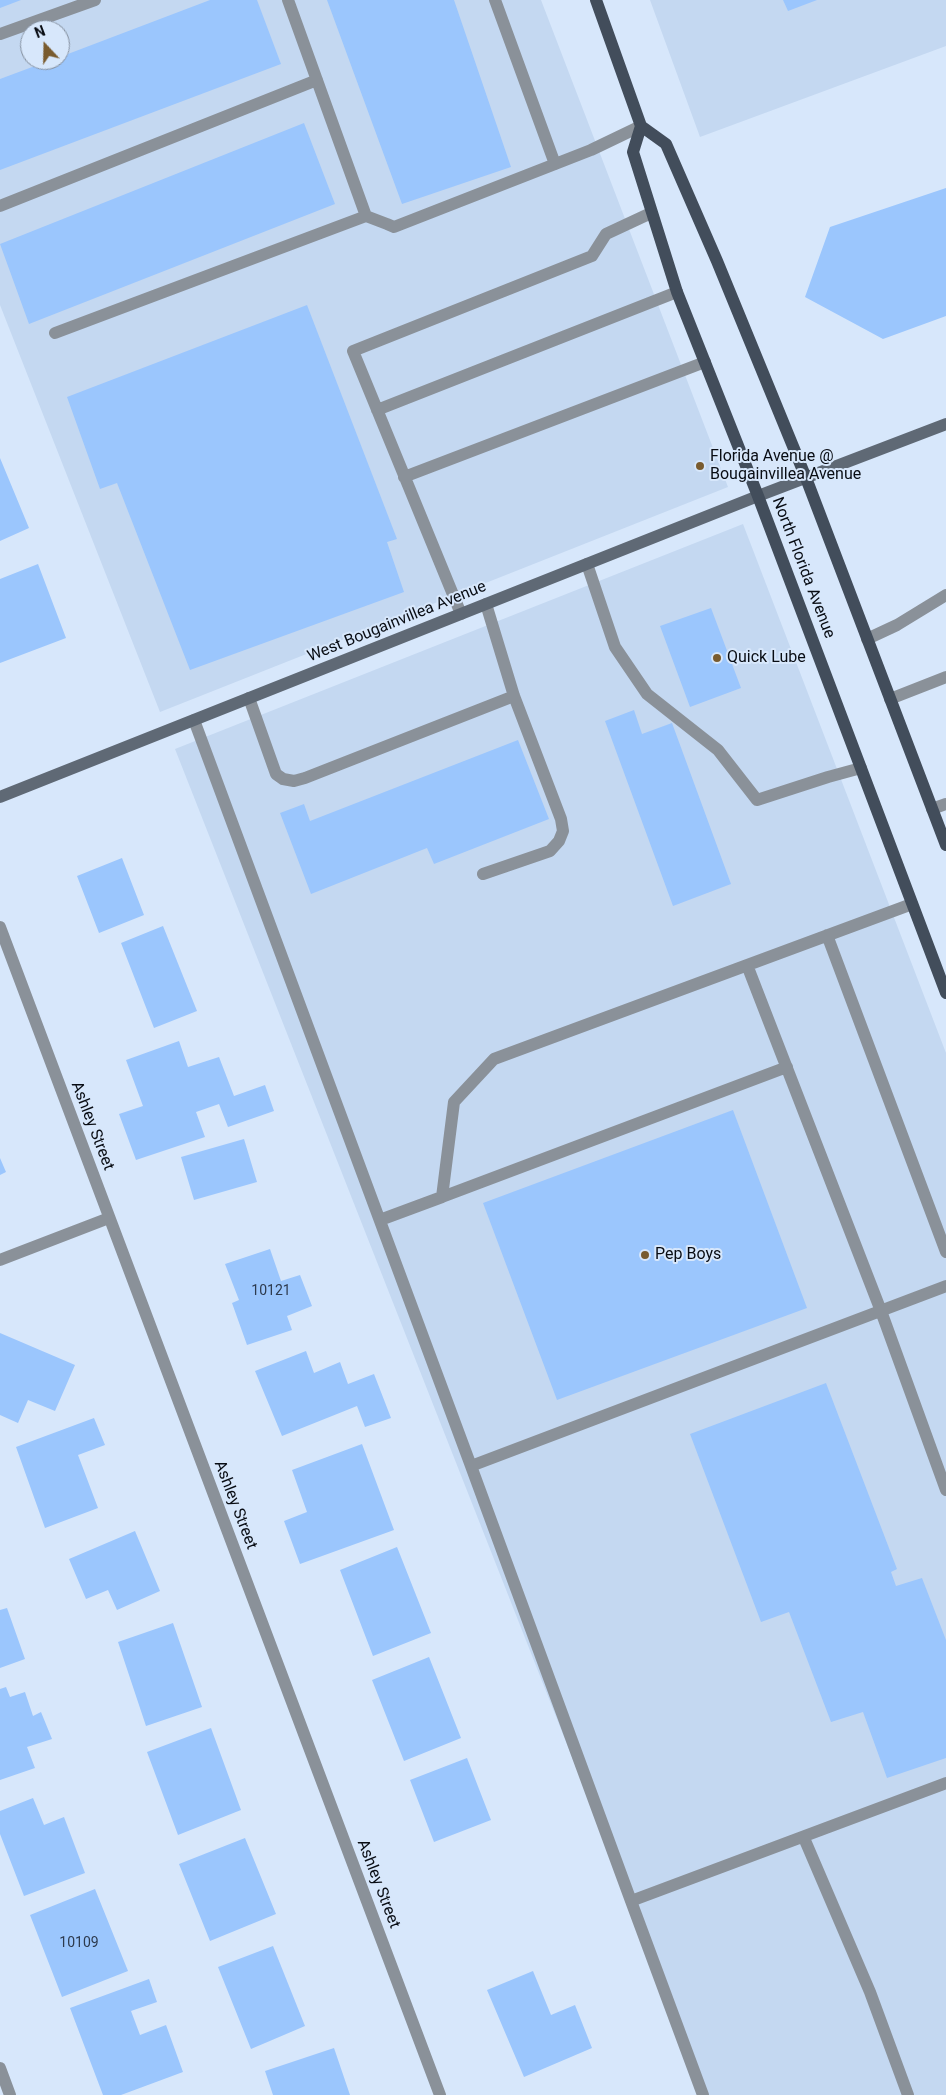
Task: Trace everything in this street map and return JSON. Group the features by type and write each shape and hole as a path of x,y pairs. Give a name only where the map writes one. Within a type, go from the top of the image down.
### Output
{"main road":[{"path":"596,0 641,126 666,144 806,478 946,845"},
{"name":"North Florida Avenue","path":"641,126 632,152 677,292 758,496 946,993"}],"street":[{"path":"0,34 95,0"},
{"path":"288,0 366,216"},
{"path":"495,0 555,164"},
{"path":"0,206 317,80"},
{"path":"55,333 366,216 394,227 591,150 641,126"},
{"path":"461,614 353,351 592,256 606,234 651,213"},
{"path":"377,410 677,292"},
{"path":"404,477 705,362"},
{"name":"West Bougainvillea Avenue","path":"0,797 758,496 946,424"},
{"path":"587,564 614,647 647,694 718,750 757,800 861,768"},
{"path":"867,639 897,625 946,595"},
{"path":"483,874 550,851 559,841 563,831 561,820 514,696 486,604"},
{"path":"890,699 946,677"},
{"path":"249,698 276,774 283,779 294,780 305,778 514,696"},
{"path":"194,720 472,1466 703,2095"},
{"path":"932,809 946,804"},
{"path":"442,1197 454,1102 494,1059 912,904"},
{"name":"Ashley Street","path":"0,927 440,2095"},
{"path":"827,935 946,1252"},
{"path":"747,965 881,1311 946,1490"},
{"path":"380,1220 787,1067"},
{"path":"0,1260 109,1218"},
{"path":"472,1466 946,1286"},
{"path":"631,1901 804,1838 946,1783"},
{"path":"804,1838 870,1992 908,2095"},
{"path":"0,2068 10,2095"}],"shaded area":[{"path":"0,0 541,0 728,487 160,712 0,305"},
{"path":"650,0 946,0 946,46 700,137"},
{"path":"743,524 946,1053 946,2095 705,2095 175,749"}],"building":[{"path":"0,0 21,0 0,8"},
{"path":"210,0 257,0 281,64 0,170 0,79 24,70 70,70 70,53"},
{"path":"327,0 454,0 511,167 402,204"},
{"path":"783,0 817,0 788,11"},
{"path":"304,123 335,204 29,324 0,244"},
{"path":"946,188 946,316 883,339 805,297 830,227"},
{"path":"307,305 397,539 387,542 404,592 190,670 117,483 100,489 67,397"},
{"path":"0,458 29,528 0,541"},
{"path":"38,564 66,638 0,663 0,579"},
{"path":"711,608 741,688 690,707 660,626"},
{"path":"634,710 642,734 672,723 731,884 673,906 605,721"},
{"path":"518,740 549,819 434,864 427,848 311,894 280,813 304,804 310,821"},
{"path":"122,858 144,915 99,933 77,876"},
{"path":"163,926 197,1011 154,1028 121,943"},
{"path":"179,1041 188,1067 219,1057 234,1096 265,1085 274,1111 228,1127 219,1104 196,1112 205,1137 136,1160 119,1114 143,1106 126,1060"},
{"name":"Pep Boys","path":"733,1110 807,1308 557,1400 483,1203"},
{"path":"244,1139 257,1182 194,1200 181,1157"},
{"path":"0,1158 6,1172 0,1175"},
{"path":"270,1249 281,1281 300,1275 312,1306 287,1316 292,1330 247,1345 232,1303 239,1300 225,1264"},
{"path":"0,1333 75,1365 55,1411 28,1400 18,1423 0,1415"},
{"path":"306,1351 314,1373 340,1362 348,1384 374,1374 391,1418 365,1427 357,1406 282,1436 255,1371"},
{"path":"826,1383 897,1569 891,1572 896,1586 922,1578 946,1640 946,1758 887,1778 863,1712 831,1722 789,1612 761,1622 690,1434"},
{"path":"94,1418 105,1445 78,1455 98,1508 45,1528 16,1447"},
{"path":"362,1444 394,1530 300,1564 284,1521 307,1512 292,1470"},
{"path":"135,1531 160,1591 117,1610 108,1590 86,1599 69,1559"},
{"path":"397,1547 431,1633 373,1656 340,1570"},
{"path":"7,1608 25,1659 0,1668 0,1610"},
{"path":"173,1623 202,1707 146,1726 118,1642"},
{"path":"429,1657 461,1738 404,1761 372,1680"},
{"path":"6,1687 10,1697 25,1692 33,1716 41,1712 52,1739 27,1747 35,1768 0,1780 0,1689"},
{"path":"211,1728 241,1810 178,1835 147,1752"},
{"path":"467,1758 491,1820 434,1842 410,1780"},
{"path":"33,1798 44,1825 64,1817 85,1873 24,1896 0,1834 0,1811"},
{"path":"245,1838 276,1914 210,1941 179,1864"},
{"path":"95,1889 128,1971 62,1997 30,1915"},
{"path":"273,1946 305,2026 251,2049 218,1967"},
{"path":"533,1971 551,2015 575,2005 592,2048 524,2077 487,1990"},
{"path":"149,1979 157,2002 131,2011 140,2035 166,2025 183,2072 121,2095 103,2095 70,2008"},
{"path":"334,2048 350,2095 273,2095 265,2071"}],"place":[{"name":"Florida Avenue @ Bougainvillea Avenue","path":"700,466"},
{"name":"Quick Lube","path":"717,658"},
{"name":"Pep Boys","path":"645,1255"}]}
